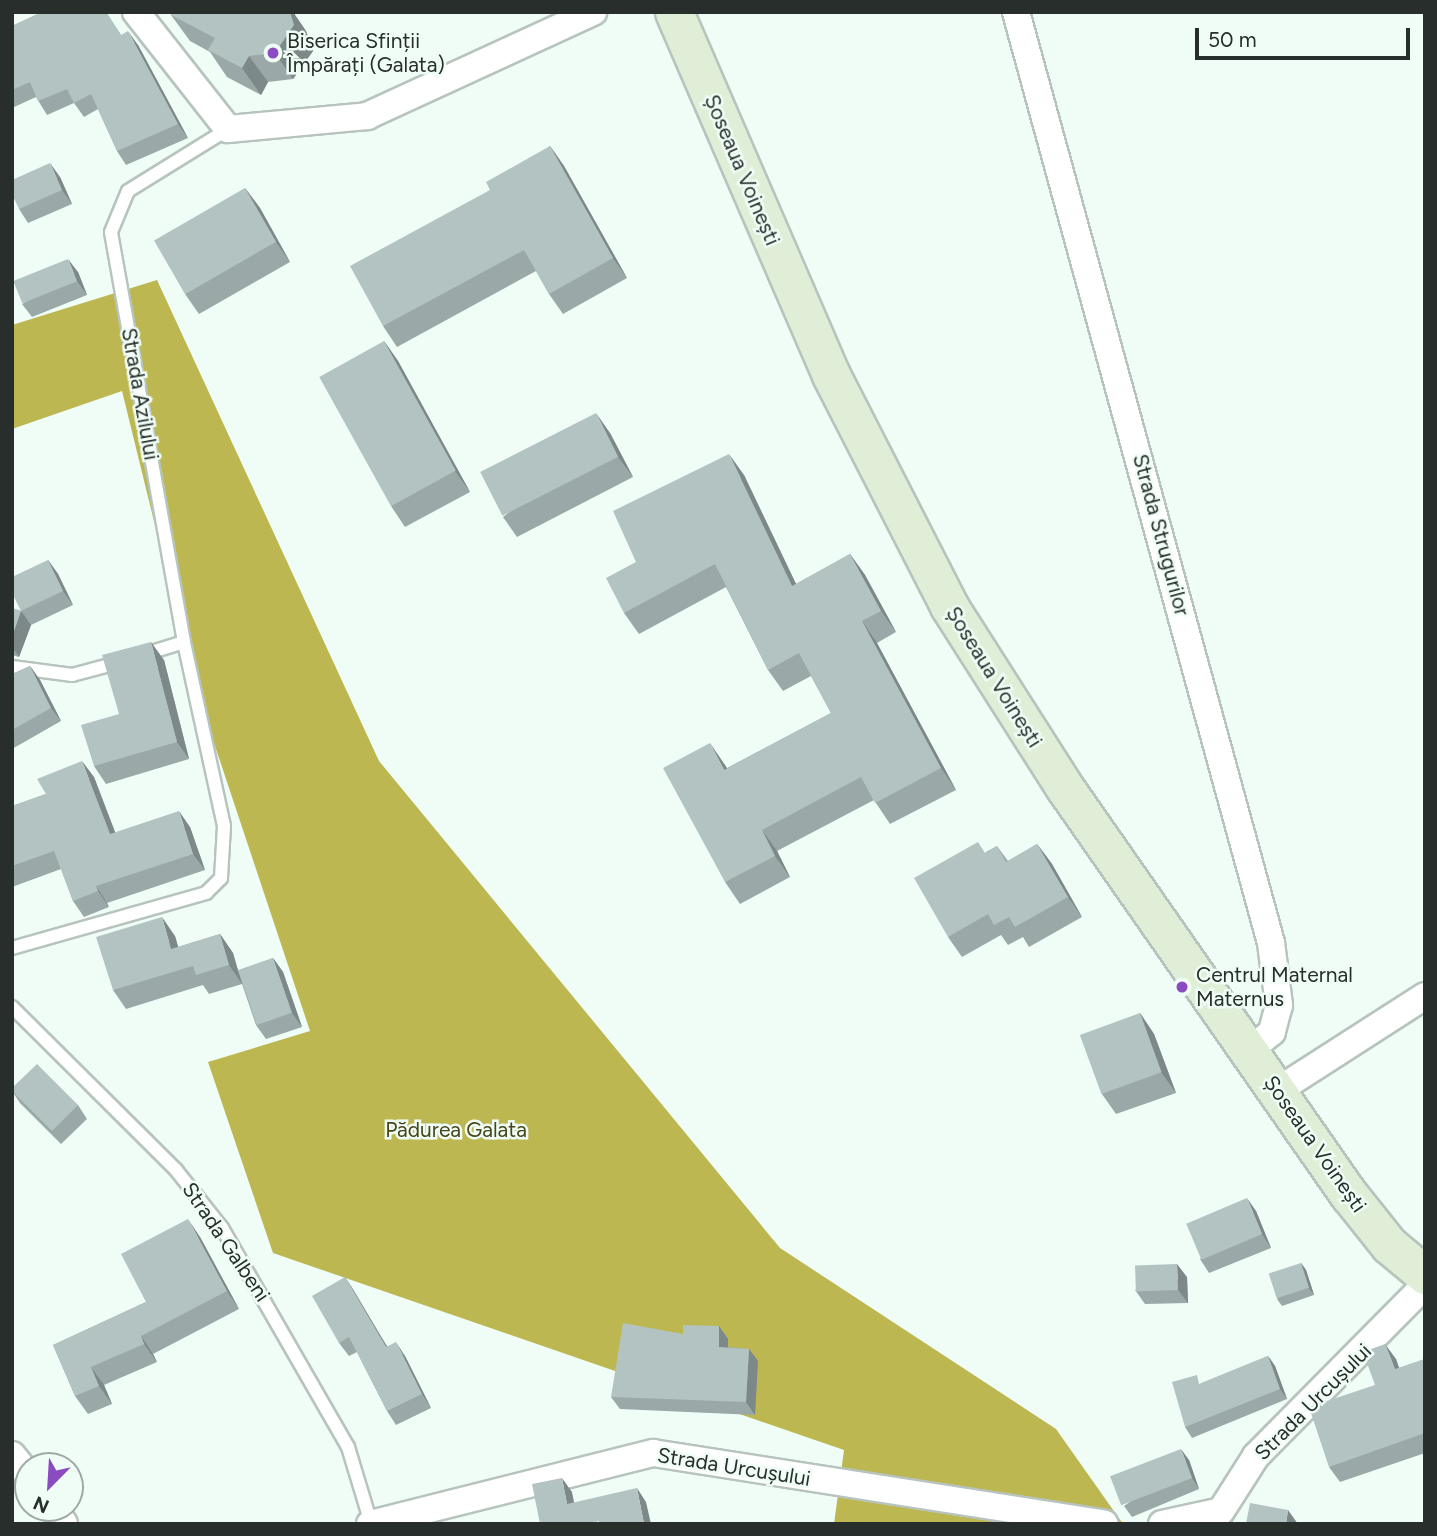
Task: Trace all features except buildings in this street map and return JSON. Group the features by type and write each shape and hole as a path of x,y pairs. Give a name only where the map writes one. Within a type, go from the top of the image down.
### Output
{"main road":[{"name":"Șoseaua Voinești","path":"674,12 905,530 1007,702 1277,1091 1389,1245 1425,1275"}],"street":[{"path":"136,12 228,129"},
{"name":"Strada Azilului","path":"228,129 367,116 593,12"},
{"name":"Strada Strugurilor","path":"1016,12 1271,943 1279,1005 1272,1032 1250,1050"},
{"path":"1277,1091 1425,996"},
{"name":"Strada Urcușului","path":"1162,1524 1223,1517 1256,1456 1425,1285"},
{"name":"Strada Urcușului","path":"370,1524 653,1453 1104,1524"}],"lane":[{"name":"Strada Azilului","path":"12,948 206,893 220,878 224,826 184,642 111,232 128,191 228,129"},
{"path":"12,667 72,675 184,642"},
{"name":"Strada Galbeni","path":"12,1007 176,1170 222,1228 348,1447 370,1524"}],"green space":[{"name":"Pădurea Galata","path":"157,280 379,761 780,1248 1056,1429 1123,1524 834,1524 844,1450 273,1253 208,1062 310,1031 193,680 122,391 12,429 12,325"}],"place":[{"name":"Biserica Sfinții Împărați (Galata)","path":"273,53"},
{"name":"Centrul Maternal Maternus","path":"1182,987"}]}
